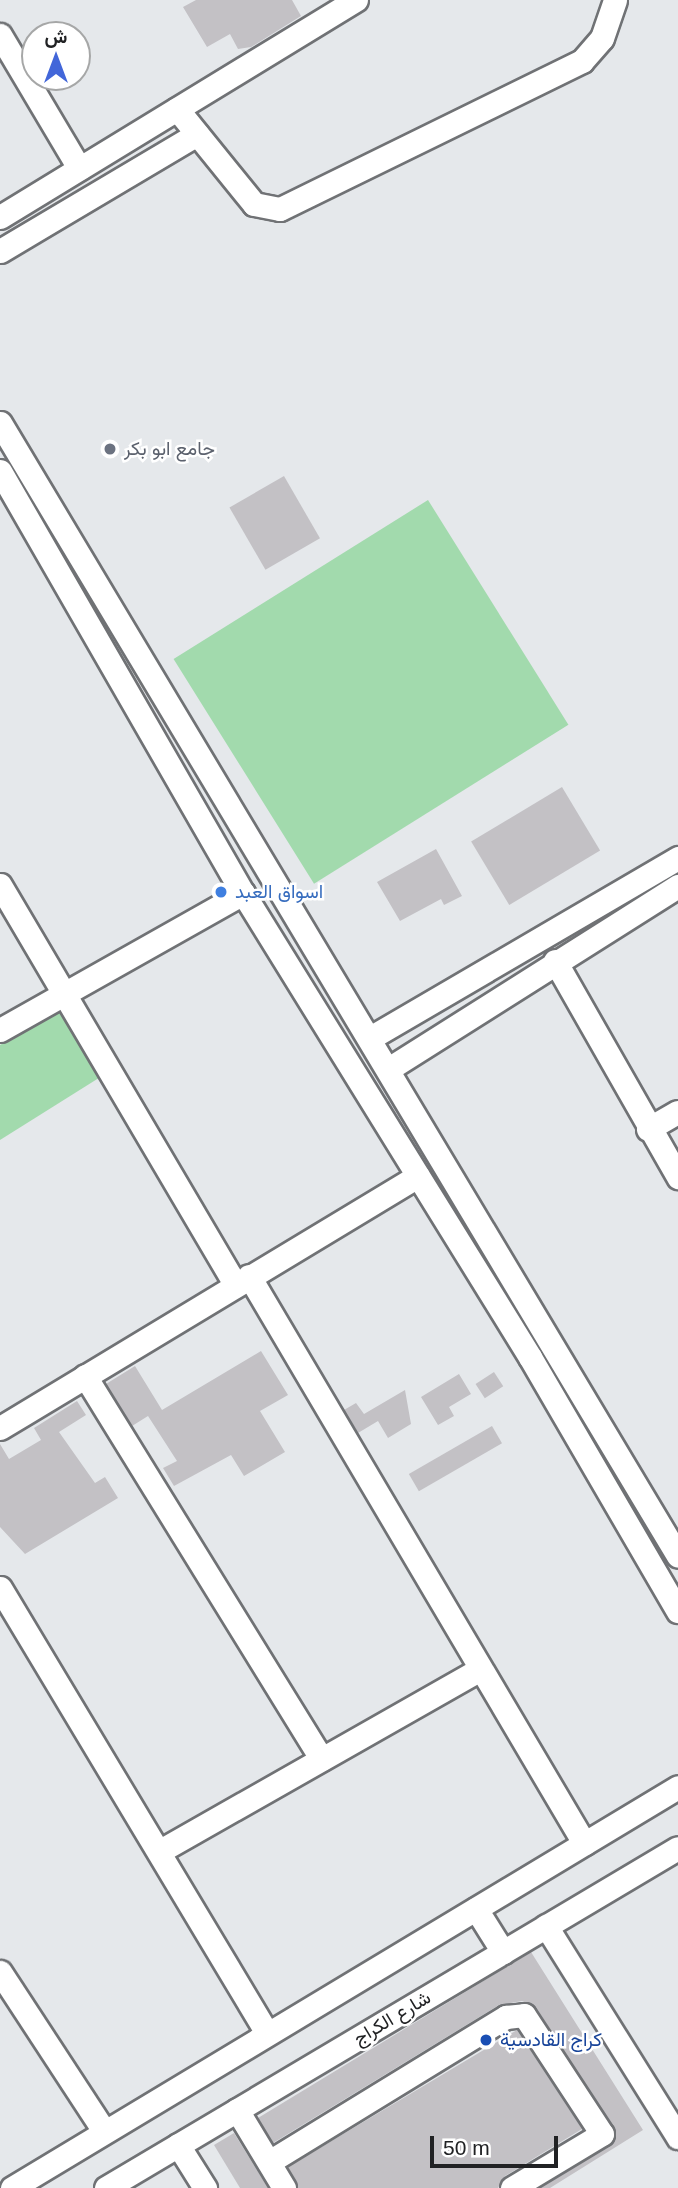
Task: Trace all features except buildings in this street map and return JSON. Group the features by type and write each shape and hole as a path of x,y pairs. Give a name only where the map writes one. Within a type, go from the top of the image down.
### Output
{"street":[{"path":"0,217 356,0"},
{"path":"177,109 254,204 280,209 300,204 582,61 602,38 615,0"},
{"path":"0,35 79,168"},
{"path":"0,251 197,134"},
{"path":"0,423 223,805 390,1068 678,1556"},
{"path":"0,471 243,893 530,1357 678,1611"},
{"path":"199,817 223,805"},
{"path":"370,1038 678,858"},
{"path":"0,885 584,1843"},
{"path":"390,1068 482,1005 678,886"},
{"path":"0,1030 243,893"},
{"path":"555,961 648,1129 678,1177"},
{"path":"468,981 482,1005"},
{"path":"648,1129 678,1112"},
{"path":"0,1427 418,1176"},
{"path":"530,1357 551,1344"},
{"path":"85,1376 322,1759"},
{"path":"0,1588 267,2033"},
{"path":"160,1851 479,1670"},
{"path":"12,2188 678,1787"},
{"name":"شارع الكراج","path":"106,2188 678,1848"},
{"path":"476,1909 503,1952"},
{"path":"546,1926 678,2137"},
{"path":"0,1972 104,2131"},
{"path":"268,2162 506,2017 524,2015 602,2134 512,2188"},
{"path":"237,2110 284,2188"},
{"path":"178,2145 205,2188"}],"green space":[{"path":"428,500 568,725 314,884 174,659"},
{"path":"61,1011 102,1076 0,1140 0,1045"}],"place":[{"name":"جامع ابو بكر","path":"110,449"},
{"name":"اسواق العبد","path":"221,892"},
{"name":"كراج القادسية","path":"486,2040"}]}
